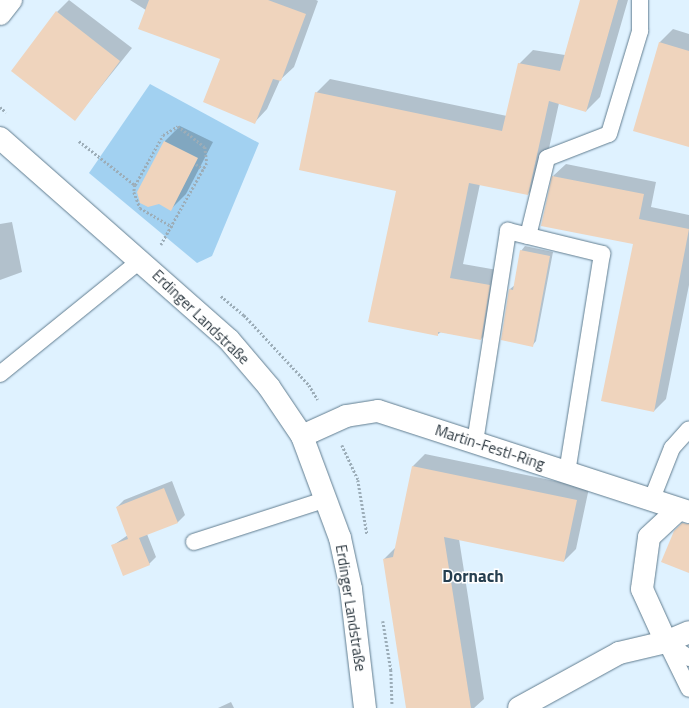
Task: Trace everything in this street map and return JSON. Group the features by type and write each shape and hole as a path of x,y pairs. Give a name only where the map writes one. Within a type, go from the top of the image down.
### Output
{"street":[{"path":"0,14 11,0"},
{"name":"Erdinger Landstraße","path":"0,138 141,260 228,340 269,387 302,436 327,499 351,589 365,708"},
{"name":"Martin-Festl-Ring","path":"302,436 346,416 378,411 684,511"},
{"name":"Martin-Festl-Ring","path":"666,642 642,589 649,537 684,511"},
{"path":"519,708 619,653 666,642 689,632"}],"lane":[{"path":"528,236 547,158 609,134 640,31 640,0"},
{"path":"475,442 508,231 602,254 567,472"},
{"path":"0,374 141,260"},
{"path":"651,501 672,448 689,429"},
{"path":"194,542 327,499"},
{"path":"666,642 689,658"},
{"path":"666,642 689,689"}],"path":[{"path":"141,260 161,245 174,228 204,169 205,147 178,126 163,135 135,185 134,192 140,208 174,228"},
{"path":"79,141 135,185"},
{"path":"196,164 204,169"}],"shaded area":[{"path":"150,84 259,143 212,256 197,263 89,173"}],"building":[{"path":"149,0 268,0 306,14 281,81 273,79 255,124 203,102 220,59 138,29"},
{"path":"580,0 618,0 586,112 549,101 528,195 469,183 450,278 490,285 481,340 438,332 438,336 368,322 396,191 299,170 315,92 502,131 518,63 560,71"},
{"path":"56,11 120,61 75,121 11,71"},
{"path":"659,42 689,51 689,147 633,131"},
{"path":"164,141 198,158 171,211 159,204 148,207 140,203 137,192"},
{"path":"552,176 644,194 639,219 689,229 654,412 601,401 633,244 541,226"},
{"path":"520,250 550,256 533,347 501,340 509,289 513,290"},
{"path":"412,466 577,500 564,562 444,537 471,708 406,708 383,559 393,557"},
{"path":"164,488 178,523 139,538 150,565 123,576 111,545 128,539 116,507"},
{"path":"682,523 689,524 689,573 661,562 674,531"}],"district":[{"name":"Dornach","path":"473,577"}]}
